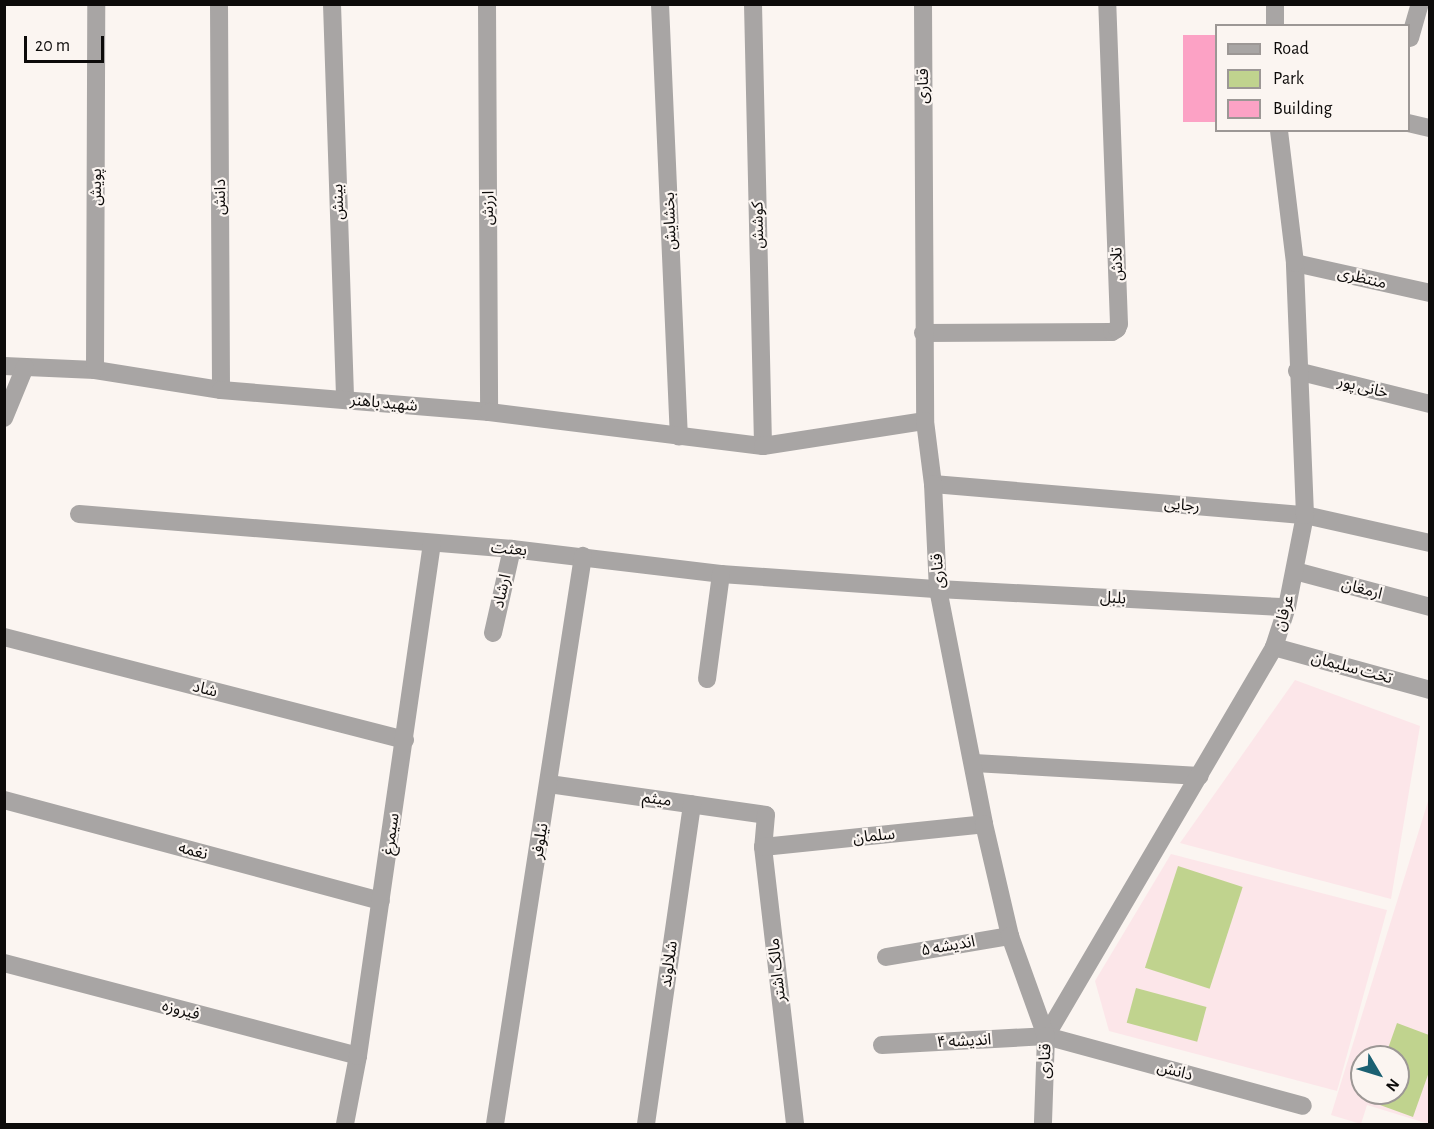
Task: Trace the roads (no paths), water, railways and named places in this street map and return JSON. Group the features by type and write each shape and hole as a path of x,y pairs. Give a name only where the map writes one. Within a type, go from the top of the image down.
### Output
{"street":[{"name":"پویش","path":"95,370 96,4"},
{"name":"دانش","path":"219,4 221,390"},
{"name":"بینش","path":"332,4 345,400"},
{"name":"ارزش","path":"487,4 489,412"},
{"name":"بخشایش","path":"660,4 679,437"},
{"name":"کوشش","path":"753,4 763,446"},
{"name":"قناری","path":"923,4 923,333 926,421 933,484 938,589 974,763 984,824 1010,936 1046,1036 1043,1125"},
{"name":"تلاش","path":"923,333 1112,332 1117,329 1119,324 1107,4"},
{"path":"1275,4 1275,24"},
{"path":"1410,38 1420,4"},
{"path":"1410,123 1430,128"},
{"name":"عرفان","path":"1046,1036 1274,647 1287,607 1305,515 1297,371 1295,263 1279,132"},
{"name":"منتظری","path":"1295,263 1430,293"},
{"name":"شهید باهنر","path":"4,366 95,370 221,390 489,412 763,446 926,421"},
{"path":"4,418 25,367"},
{"name":"خانی پور","path":"1297,371 1430,404"},
{"name":"رجایی","path":"933,484 1305,515 1430,543"},
{"name":"بعثت","path":"79,514 512,549 721,574 938,589"},
{"name":"سیمرغ","path":"345,1125 358,1056 432,543"},
{"name":"ارشاد","path":"493,633 512,549"},
{"name":"نیلوفر","path":"495,1125 583,556"},
{"name":"ارمغان","path":"1295,572 1430,607"},
{"path":"707,679 721,574"},
{"name":"بلبل","path":"938,589 1287,607"},
{"name":"شاد","path":"4,637 405,740"},
{"name":"تخت سلیمان","path":"1274,647 1430,690"},
{"path":"974,763 1200,776"},
{"name":"میثم","path":"549,784 766,815"},
{"name":"نغمه","path":"4,800 381,901"},
{"name":"شلالوند","path":"646,1125 692,804"},
{"name":"مالک اشتر","path":"766,815 763,847 795,1125"},
{"name":"سلمان","path":"763,847 984,824"},
{"name":"اندیشه ۵","path":"886,957 1010,936"},
{"name":"فیروزه","path":"4,963 358,1056"},
{"name":"دانش","path":"1046,1036 1303,1106"},
{"name":"اندیشه ۴","path":"882,1045 1046,1036"}]}
